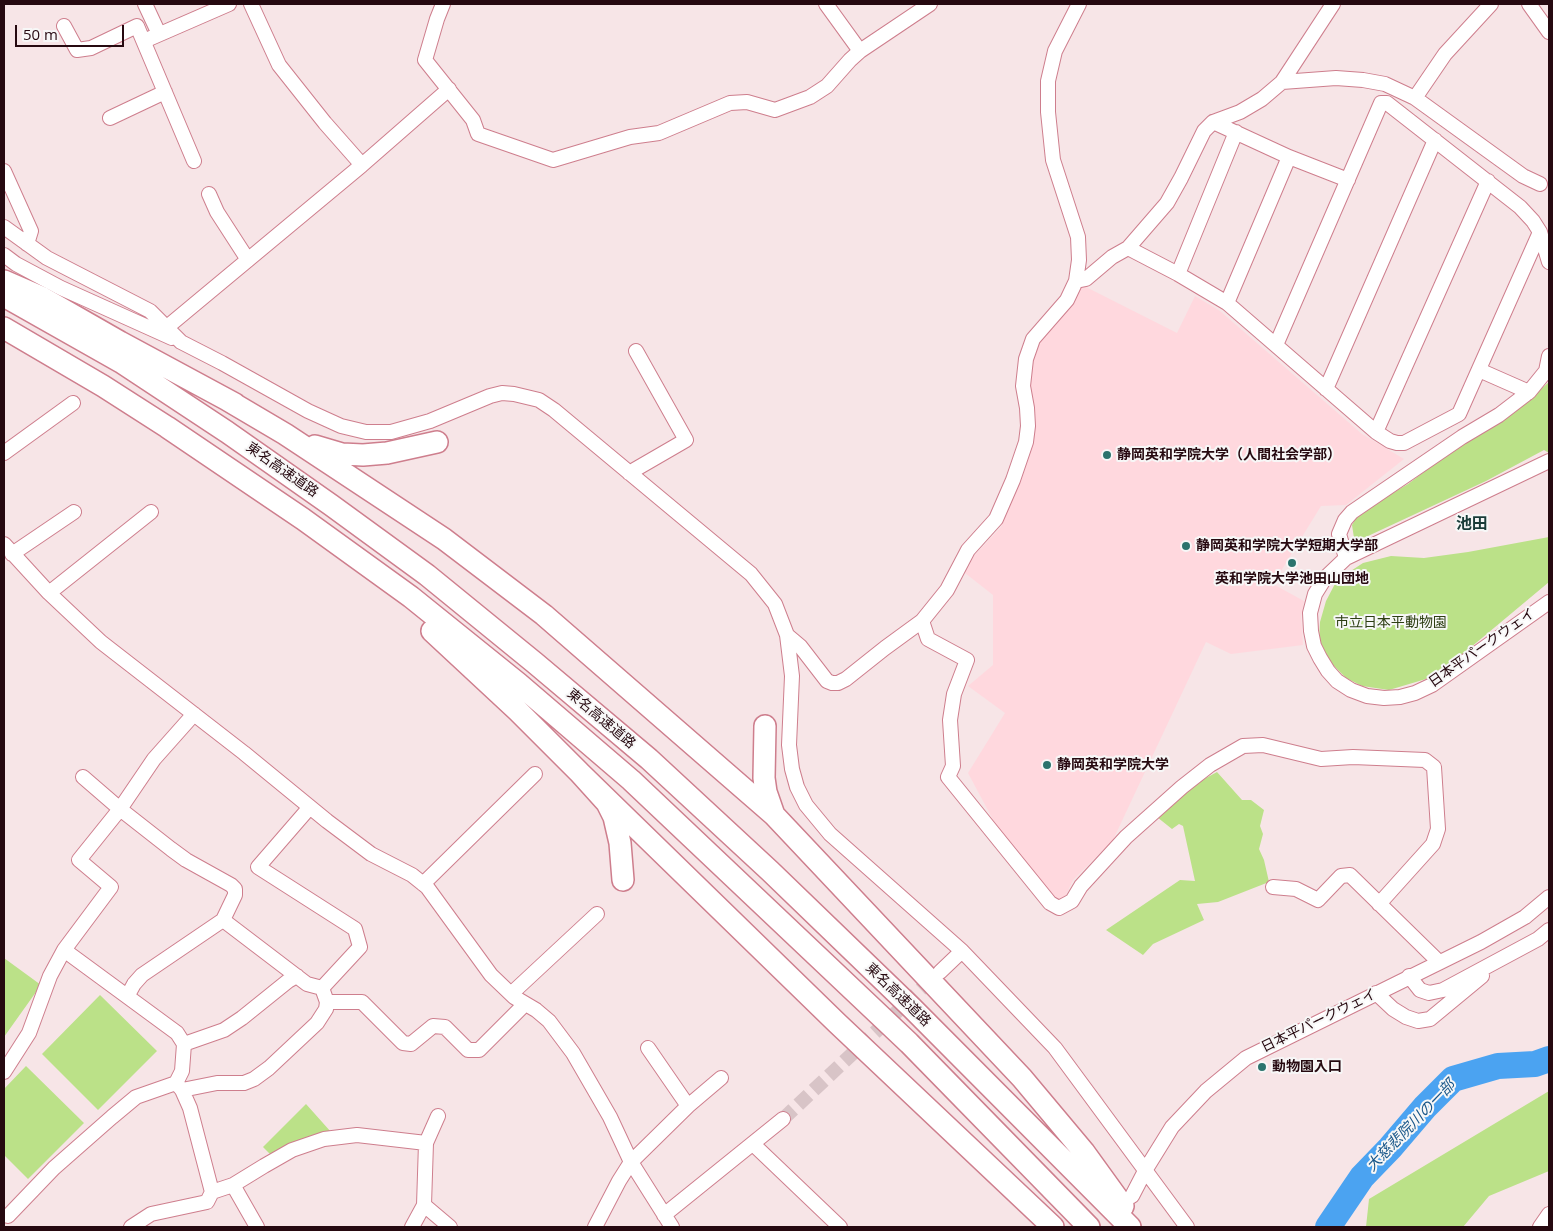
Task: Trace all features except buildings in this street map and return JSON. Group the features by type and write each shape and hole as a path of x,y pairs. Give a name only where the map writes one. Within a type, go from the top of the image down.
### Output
{"highway":[{"path":"4,281 43,298 120,342 309,444 342,454 363,455 387,453 437,442"},
{"name":"東名高速道路","path":"4,296 120,362 227,432 427,574 535,663 648,759 777,878 912,1008 1130,1227"},
{"name":"東名高速道路","path":"4,328 151,416 303,519 411,597 519,684 632,780 909,1043 1089,1227"},
{"path":"224,398 285,434 460,550 544,615 774,815 1022,1078 1084,1152 1137,1227"},
{"path":"303,519 345,552 518,711 837,1023 1052,1227"},
{"path":"765,726 764,778 766,792 774,815"},
{"path":"579,772 607,803 614,817 620,844 623,880"}],"street":[{"path":"145,4 159,34"},
{"path":"144,41 229,4"},
{"path":"251,4 279,65 325,123 362,165"},
{"path":"443,4 425,60 473,120 478,134 553,160 630,137 659,133 730,103 747,102 775,110 810,96 827,86 860,50 930,4"},
{"path":"826,4 860,50"},
{"path":"788,635 800,646 827,681 838,683 922,621 947,590 968,550 996,520 1013,480 1026,442 1028,408 1022,386 1026,359 1033,339 1067,300 1076,281 1079,260 1078,237 1053,160 1048,112 1048,80 1055,51 1080,4"},
{"path":"1076,281 1086,279 1112,257 1128,248 1167,203 1204,131 1213,122 1240,112 1282,82 1333,4"},
{"path":"1415,98 1445,54 1491,4"},
{"path":"1529,4 1549,32"},
{"path":"64,26 77,50 90,48 137,26 194,161"},
{"path":"1282,82 1336,78 1385,84 1415,98 1523,176 1540,184"},
{"path":"166,328 362,165 449,89"},
{"path":"110,118 165,92"},
{"path":"1276,345 1381,103 1387,103 1520,207 1540,232 1549,262"},
{"path":"1213,122 1289,157 1348,180"},
{"path":"1178,274 1236,132"},
{"path":"1326,389 1435,140"},
{"path":"1227,303 1289,157"},
{"path":"4,172 31,231 27,244"},
{"path":"1376,432 1488,181"},
{"path":"209,194 217,212 248,260"},
{"path":"4,227 47,258 141,305 156,316 181,342"},
{"path":"1128,248 1178,274 1227,303 1376,432 1390,441 1404,443 1459,414 1540,232"},
{"path":"4,255 16,264 61,288 181,342 308,411 354,431 391,432 430,421 490,396 502,393 527,396 539,400 554,410 751,574 775,604 788,635 792,676 789,745 792,769 797,787 806,805 830,834 962,951 1055,1048 1187,1227"},
{"path":"629,473 686,440 636,351"},
{"path":"1346,558 1338,534 1345,520 1352,512 1499,414 1528,392 1546,371 1549,356"},
{"path":"1478,370 1528,392"},
{"path":"4,453 73,403"},
{"name":"日本平パークウェイ","path":"1549,461 1346,558 1325,578 1315,594 1310,613 1311,631 1314,646 1328,671 1338,681 1351,690 1367,696 1400,697 1415,693 1432,685 1549,602"},
{"path":"74,512 8,549 101,642 371,854 412,875 423,884 456,925 491,975 511,994 549,1021 573,1052 610,1118 631,1162 672,1227"},
{"path":"50,593 151,512"},
{"path":"922,621 928,639 967,660 954,694 950,720 954,766 948,777 1050,902 1059,908 1072,901 1081,886 1126,837 1189,781 1210,765 1243,746 1263,745 1321,759 1353,757 1425,760 1434,767 1438,829 1433,844 1379,904"},
{"path":"4,1072 29,1032 50,976 64,950 111,887 78,860 120,809 154,759 194,714"},
{"path":"423,884 535,774"},
{"path":"83,777 120,809 186,860 231,884 235,889 235,895 223,920 142,974 128,995"},
{"path":"310,807 258,867 356,929 360,947 322,988"},
{"path":"1273,886 1296,890 1318,900 1341,876 1350,875 1439,962"},
{"name":"日本平パークウェイ","path":"1132,1196 1172,1127 1187,1109 1246,1058 1481,942 1525,917 1549,897"},
{"path":"511,994 597,914"},
{"path":"223,920 307,984 322,988"},
{"path":"1409,976 1420,990 1429,993 1443,990 1538,938 1549,930"},
{"path":"64,950 128,995 176,1033 184,1044 179,1087 190,1108 212,1192 207,1202 151,1214 131,1227"},
{"path":"940,972 962,951"},
{"path":"1376,993 1393,1009 1406,1017 1418,1020 1430,1019 1506,956"},
{"path":"184,1044 224,1030 297,976"},
{"path":"9,1218 54,1168 136,1097 179,1087 217,1083 244,1083 254,1079 269,1068 317,1023 326,1009 327,1002 322,988"},
{"path":"327,1002 362,1002 403,1043 411,1044 433,1026 445,1028 468,1050 479,1050 524,1004"},
{"path":"648,1048 688,1106"},
{"path":"595,1227 631,1162 688,1106 721,1078"},
{"path":"412,1227 424,1206 426,1143 438,1116"},
{"path":"664,1214 783,1119"},
{"path":"212,1192 233,1186 292,1150 324,1139 357,1136 426,1143"},
{"path":"753,1144 832,1225"},
{"path":"233,1186 256,1227"},
{"path":"424,1206 450,1227"},
{"path":"1540,1227 1549,1214"}],"shaded area":[{"path":"1084,286 1177,333 1195,296 1220,311 1362,434 1404,459 1346,505 1321,506 1273,584 1304,601 1301,616 1303,645 1231,654 1206,642 1113,840 1073,880 1064,899 1057,902 1048,895 1044,884 998,829 968,773 1005,713 968,686 993,665 993,595 965,573 974,556 1001,527 1018,485 1035,431 1031,417 1028,366 1043,335 1060,319 1074,292"}],"green space":[{"path":"1549,382 1549,453 1544,450 1486,481 1368,536 1361,539 1354,538 1352,525 1359,513 1408,484 1458,446 1531,398"},
{"name":"市立日本平動物園","path":"1549,537 1549,582 1452,663 1426,679 1389,690 1362,686 1346,678 1329,661 1319,641 1320,622 1326,601 1337,580 1363,563 1391,556 1424,558 1468,552"},
{"path":"1217,772 1242,800 1251,800 1264,810 1260,826 1263,834 1259,849 1264,860 1269,882 1218,902 1197,904 1204,920 1153,944 1143,955 1106,930 1180,880 1195,881 1183,826 1179,824 1172,829 1157,817 1184,790"},
{"path":"4,958 41,985 4,1037"},
{"path":"100,995 157,1051 98,1110 42,1054"},
{"path":"26,1066 84,1123 28,1179 4,1155 4,1089"},
{"path":"1549,1091 1549,1171 1489,1196 1463,1227 1366,1227 1369,1199"},
{"path":"306,1104 331,1132 302,1140 270,1154 263,1147"}],"waterway":[{"name":"大慈悲院川の一部","path":"1328,1227 1362,1177 1453,1079 1498,1066 1535,1064 1549,1059"}],"tunnel":[{"path":"783,1119 935,976"}],"place":[{"name":"静岡英和学院大学（人間社会学部）","path":"1107,455"},
{"name":"静岡英和学院大学短期大学部","path":"1186,546"},
{"name":"英和学院大学池田山団地","path":"1292,563"},
{"name":"静岡英和学院大学","path":"1047,765"},
{"name":"動物園入口","path":"1262,1067"}],"district":[{"name":"池田","path":"1472,524"}]}
